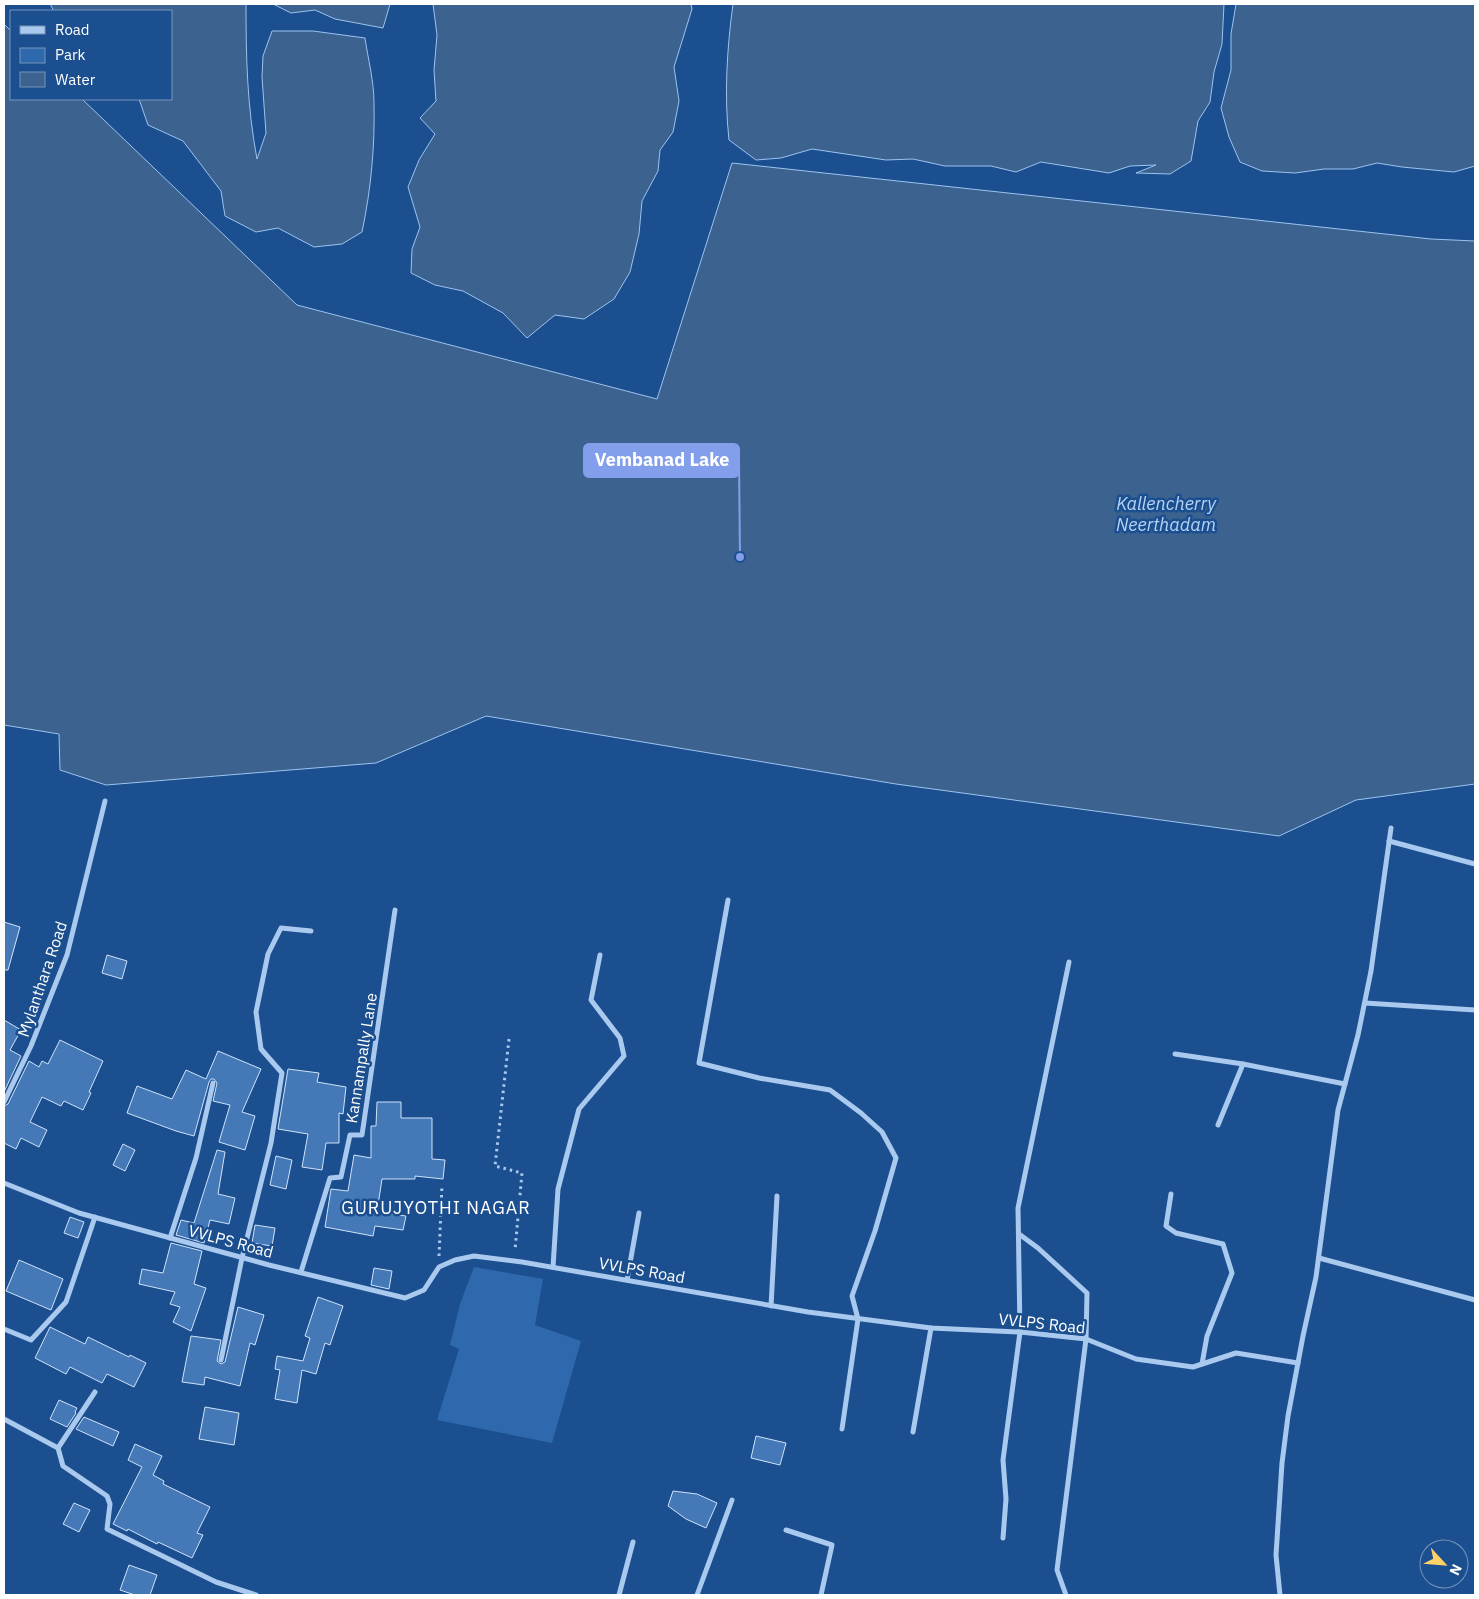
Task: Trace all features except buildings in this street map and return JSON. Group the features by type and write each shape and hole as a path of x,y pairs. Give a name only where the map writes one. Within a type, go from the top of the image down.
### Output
{"street":[{"name":"Mylanthara Road","path":"4,1102 31,1046 67,955 105,801"},
{"path":"1280,1595 1276,1555 1282,1463 1288,1416 1319,1258 1338,1110 1365,1003 1381,908 1391,828"},
{"path":"1389,841 1475,864"},
{"path":"728,900 699,1063 759,1078 830,1090 882,1132 896,1158 875,1231 852,1296 858,1319 842,1428"},
{"name":"Kannampally Lane","path":"301,1272 330,1178 341,1177 350,1135 362,1135 395,910"},
{"path":"221,1360 242,1258 271,1143 282,1073 261,1049 256,1012 268,954 281,928 310,931"},
{"path":"552,1267 558,1189 580,1109 624,1056 620,1038 591,1000 600,955"},
{"path":"1003,1538 1006,1499 1003,1460 1020,1332 1018,1208 1068,962"},
{"path":"1365,1003 1475,1010"},
{"path":"1174,1054 1243,1064 1345,1084"},
{"path":"1218,1125 1243,1064"},
{"path":"170,1238 196,1158 213,1084"},
{"name":"VVLPS Road","path":"4,1184 79,1213 242,1258 405,1298 424,1290 439,1267 456,1260 474,1256 514,1260 771,1306 858,1319 931,1328 1020,1332 1086,1339 1136,1359 1193,1367 1236,1353 1298,1363"},
{"path":"1171,1194 1166,1226 1176,1233 1223,1244 1232,1273 1207,1336 1202,1364"},
{"path":"771,1306 777,1196"},
{"path":"627,1280 639,1212"},
{"path":"4,1329 32,1340 66,1302 95,1217"},
{"path":"1018,1234 1038,1248 1088,1293 1086,1339 1056,1570 1066,1595"},
{"path":"1319,1258 1475,1300"},
{"path":"913,1432 931,1328"},
{"path":"58,1448 95,1392"},
{"path":"4,1419 58,1448 63,1466 107,1496 110,1504 107,1529 216,1582 256,1595"},
{"path":"697,1595 732,1500"},
{"path":"786,1530 832,1545 821,1595"},
{"path":"619,1595 633,1542"}],"path":[{"path":"509,1039 495,1166 522,1173 514,1260"},
{"path":"439,1267 442,1185"}],"green space":[{"path":"474,1267 543,1279 535,1325 581,1341 552,1443 437,1420 459,1349 450,1345 460,1304"}],"water":[{"path":"50,4 246,4 248,82 257,159 266,133 262,77 263,56 272,31 313,31 365,38 374,95 374,136 368,200 362,232 342,244 314,247 278,228 256,232 225,216 221,191 183,141 148,125 139,100 172,100 172,10 53,10"},
{"path":"273,4 390,4 383,28 335,19 315,10 291,13"},
{"path":"433,4 691,4 692,9 674,67 679,101 673,132 660,150 658,171 642,201 639,234 630,272 614,299 584,319 555,315 527,338 503,313 463,291 435,285 411,273 412,249 420,227 408,187 419,160 435,134 420,118 436,101 434,70 437,35"},
{"path":"733,4 1224,4 1222,44 1214,72 1210,102 1198,121 1191,161 1170,174 1136,173 1156,165 1130,166 1109,173 1041,162 1016,172 991,166 945,166 913,159 886,160 812,149 781,158 756,160 729,140 727,72"},
{"path":"1236,4 1475,4 1475,166 1454,172 1377,163 1353,169 1324,169 1295,173 1262,171 1240,162 1229,137 1221,108 1231,70 1231,34"},
{"name":"Kallencherry Neerthadam","path":"4,24 10,30 10,100 83,100 297,305 657,399 732,163 1431,239 1475,241 1475,784 1356,800 1279,836 896,784 486,716 376,763 106,785 60,770 59,734 4,725"}],"place":[{"name":"Vembanad Lake","path":"740,557"}],"district":[{"name":"GURUJYOTHI NAGAR","path":"436,1208"}]}
